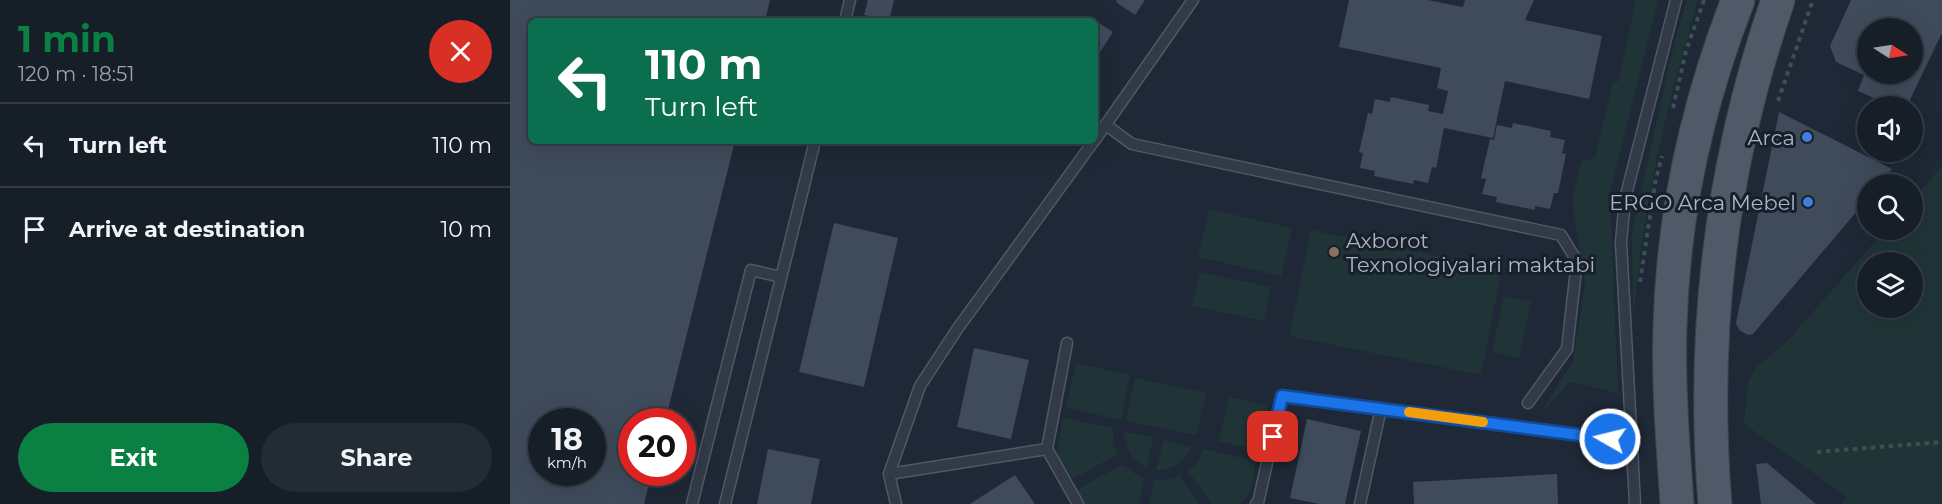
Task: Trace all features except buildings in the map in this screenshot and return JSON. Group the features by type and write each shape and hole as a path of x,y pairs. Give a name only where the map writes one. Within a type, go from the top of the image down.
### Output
{"main road":[{"path":"1677,504 1670,337 1671,291 1686,185 1702,112 1738,0"},
{"path":"1715,504 1711,382 1718,255 1746,107 1759,57 1778,0"}],"lane":[{"path":"846,18 850,0"},
{"path":"1098,136 1193,0"},
{"path":"1635,504 1621,242 1624,199 1676,0"},
{"path":"1106,124 1132,144 1561,235 1577,261 1567,349 1528,403"},
{"path":"725,504 814,144"},
{"path":"896,504 889,474 920,386 958,328 1092,144"},
{"path":"692,504 750,270 781,277"},
{"path":"1067,343 1047,449 1078,504"},
{"path":"1258,504 1282,396 1632,442"},
{"path":"1360,504 1381,408"},
{"path":"889,474 1047,449"}],"path":[{"path":"1775,108 1813,0"},
{"path":"1816,452 1942,442"}],"green space":[{"path":"1636,0 1658,0 1610,194 1618,393 1570,382 1540,415 1573,361 1585,285 1572,199 1582,161 1595,158 1613,82 1618,82"},
{"path":"1687,0 1698,0 1656,160 1643,236 1633,325 1632,231 1676,36"},
{"path":"1942,166 1942,504 1842,504 1847,497 1744,424 1748,382 1757,367 1789,339 1857,262 1857,318 1923,318 1923,252 1866,252 1876,240 1923,240 1923,188"},
{"path":"1209,209 1292,228 1281,276 1198,257"},
{"path":"1311,230 1502,269 1481,375 1289,336"},
{"path":"1200,272 1271,287 1264,321 1192,306"},
{"path":"1504,296 1531,302 1519,358 1492,352"},
{"path":"1076,363 1130,375 1121,420 1066,408"},
{"path":"1135,378 1206,393 1197,435 1126,421"},
{"path":"1229,397 1268,406 1258,450 1219,441"},
{"path":"1063,418 1113,428 1113,442 1118,454 1073,479 1057,452"},
{"path":"1124,432 1153,437 1147,468 1130,453"},
{"path":"1164,440 1192,447 1178,464 1168,469 1156,470"},
{"path":"1203,449 1256,461 1250,493 1242,502 1212,504 1188,471 1198,462"},
{"path":"1123,464 1144,479 1139,504 1085,504 1076,490"},
{"path":"1180,476 1200,504 1149,504 1154,480"}],"slow traffic":[{"path":"1409,412 1483,422"}],"place":[{"name":"Arca","path":"1807,137"},
{"name":"ERGO Arca Mebel","path":"1808,202"},
{"name":"Axborot Texnologiyalari maktabi","path":"1334,252"}],"route":[{"path":"1273,437 1282,396 1610,439"}]}
